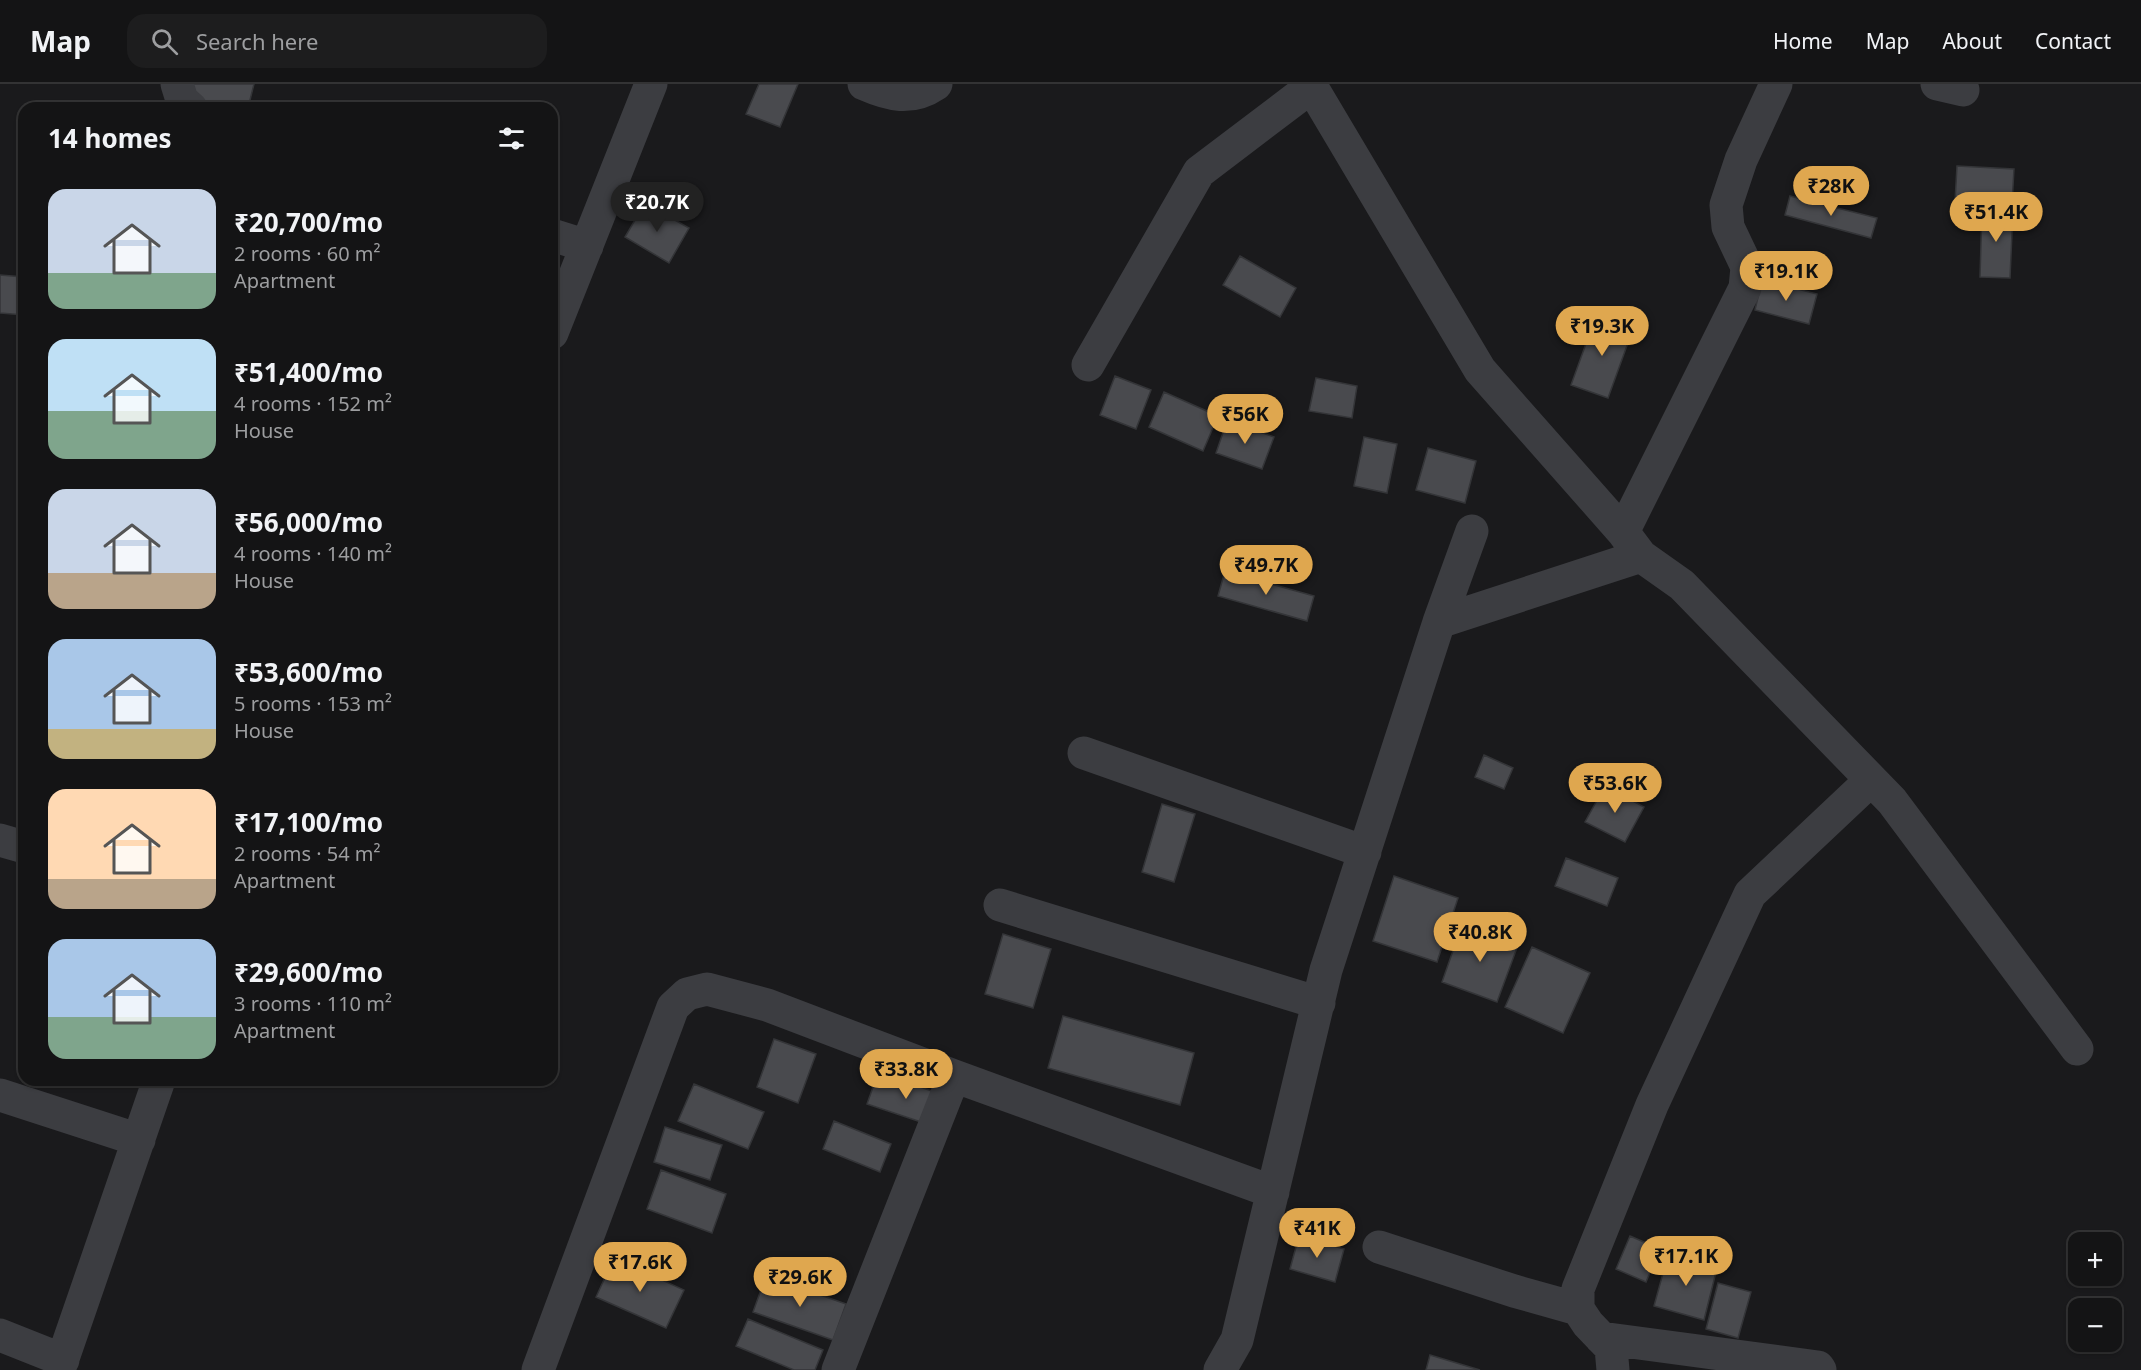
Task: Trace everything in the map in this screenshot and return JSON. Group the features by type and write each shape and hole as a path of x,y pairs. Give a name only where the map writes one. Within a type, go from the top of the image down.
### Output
{"street":[{"path":"177,84 184,102"},
{"path":"558,318 651,84"},
{"path":"864,84 886,94 906,95 927,90 936,84"},
{"path":"1439,622 1632,544 1745,288 1747,267 1728,227 1726,205 1741,160 1776,84"},
{"path":"1088,365 1199,172 1310,85 1480,370 1632,544 1682,585 1892,801 2077,1049"},
{"path":"558,237 586,246"},
{"path":"1221,1370 1237,1340 1326,970 1439,622 1472,531"},
{"path":"1084,753 1365,852"},
{"path":"1613,1370 1611,1348 1588,1324 1578,1309 1578,1289 1652,1105 1750,894 1871,780"},
{"path":"0,840 18,845"},
{"path":"1000,905 1318,1003"},
{"path":"538,1370 673,1007 687,994 707,989 767,1005 1273,1192"},
{"path":"838,1370 954,1076"},
{"path":"0,1335 61,1365 157,1086"},
{"path":"0,1095 139,1140"},
{"path":"1379,1247 1514,1291 1578,1309"},
{"path":"1601,1338 1818,1367 1820,1370"}],"building":[{"path":"192,84 254,84 250,102 207,102 189,98"},
{"path":"759,84 798,84 780,127 746,114"},
{"path":"1957,166 2014,169 2012,204 1955,202"},
{"path":"1790,196 1877,218 1871,238 1785,215"},
{"path":"645,203 689,228 669,263 625,237"},
{"path":"1982,209 2013,210 2010,278 1980,277"},
{"path":"1240,256 1296,288 1280,317 1223,285"},
{"path":"0,275 18,276 18,314 0,313"},
{"path":"1762,280 1817,294 1809,324 1755,310"},
{"path":"1596,316 1633,329 1608,398 1571,385"},
{"path":"1115,376 1151,390 1136,429 1100,415"},
{"path":"1316,378 1357,386 1352,418 1309,411"},
{"path":"1164,392 1218,416 1203,451 1149,427"},
{"path":"1227,421 1274,437 1262,469 1216,453"},
{"path":"1364,437 1397,444 1387,493 1354,486"},
{"path":"1428,448 1476,461 1465,503 1416,490"},
{"path":"1225,571 1314,596 1307,621 1218,596"},
{"path":"1484,755 1513,768 1504,789 1475,777"},
{"path":"1605,786 1644,807 1625,842 1585,822"},
{"path":"1162,804 1195,814 1174,882 1142,872"},
{"path":"1566,858 1618,878 1607,906 1555,886"},
{"path":"1394,876 1458,898 1437,962 1373,941"},
{"path":"1462,925 1518,945 1497,1002 1442,982"},
{"path":"1003,934 1051,949 1033,1008 985,994"},
{"path":"1532,947 1590,973 1563,1033 1505,1007"},
{"path":"1063,1016 1194,1053 1180,1105 1048,1068"},
{"path":"774,1039 816,1054 798,1103 757,1087"},
{"path":"878,1073 944,1095 933,1126 867,1104"},
{"path":"694,1084 764,1112 748,1149 678,1121"},
{"path":"834,1121 891,1144 880,1172 823,1149"},
{"path":"665,1127 722,1145 710,1180 654,1162"},
{"path":"661,1170 726,1194 712,1233 647,1209"},
{"path":"1299,1236 1344,1249 1335,1282 1290,1269"},
{"path":"1630,1236 1660,1249 1646,1282 1616,1269"},
{"path":"1668,1255 1717,1268 1704,1320 1654,1306"},
{"path":"614,1258 684,1290 666,1328 596,1297"},
{"path":"766,1276 846,1304 833,1340 753,1312"},
{"path":"1718,1283 1751,1292 1738,1338 1706,1329"},
{"path":"748,1319 823,1350 815,1370 794,1370 736,1346"},
{"path":"1430,1355 1480,1370 1426,1370"}]}
